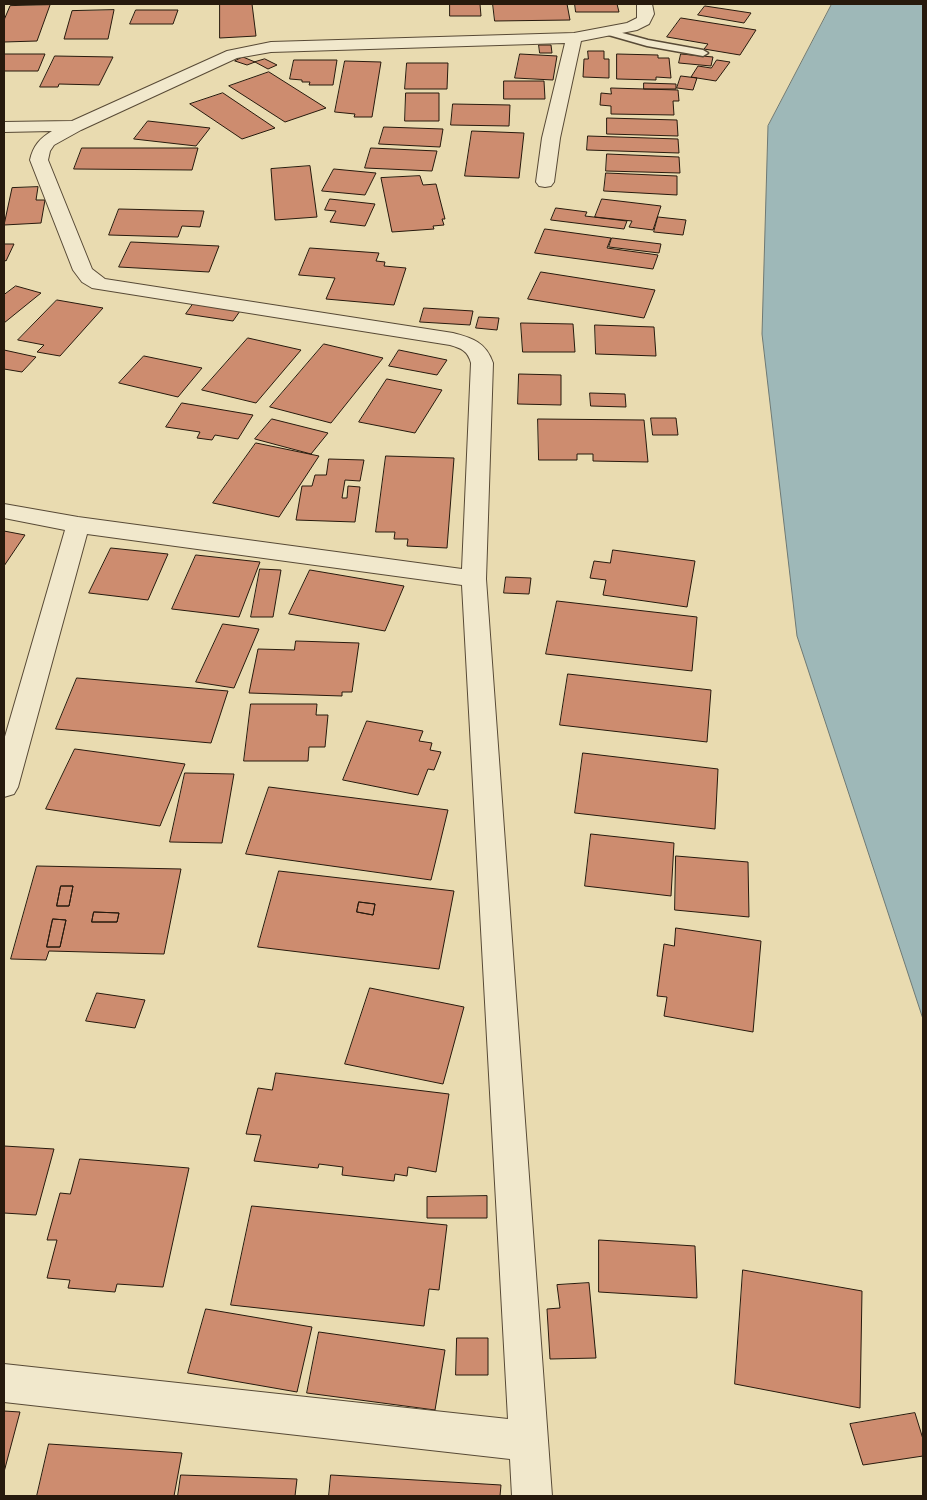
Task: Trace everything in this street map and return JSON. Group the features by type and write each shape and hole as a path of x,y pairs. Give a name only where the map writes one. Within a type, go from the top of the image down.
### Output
{"street":[{"path":"532,1496 527,1441 474,579 482,363 479,352 468,343 453,339 99,284 89,278 83,270 39,160 41,150 48,142 75,126 233,54 251,49 280,46 574,38 631,27 644,21 646,14 644,4"},
{"path":"545,182 551,138 574,38"},
{"path":"4,127 75,126"},
{"path":"4,510 78,525 474,579"},
{"path":"4,787 78,525"},
{"path":"4,1383 527,1441"}],"lane":[{"path":"608,32 703,53"}],"water":[{"path":"832,4 923,4 923,1019 797,636 762,334 768,126"}],"building":[{"path":"220,4 252,4 256,36 220,38"},
{"path":"450,4 480,4 481,16 450,16"},
{"path":"493,4 567,4 570,20 495,21"},
{"path":"575,4 617,4 619,12 576,12"},
{"path":"50,5 37,41 4,42 4,20 10,6"},
{"path":"705,6 751,13 744,23 698,15"},
{"path":"114,10 108,39 64,39 72,11"},
{"path":"136,10 178,10 173,24 130,24"},
{"path":"681,18 756,30 740,55 704,49 708,44 667,37"},
{"path":"539,45 551,45 552,53 540,53"},
{"path":"588,51 604,51 604,59 609,59 609,78 583,77 584,59 588,59"},
{"path":"4,54 45,54 38,71 4,71"},
{"path":"520,54 557,56 553,80 515,78"},
{"path":"617,54 658,55 658,58 669,58 671,78 656,77 656,80 617,79"},
{"path":"681,54 713,57 711,66 679,63"},
{"path":"55,56 113,57 99,85 59,84 58,87 40,87"},
{"path":"243,57 255,62 247,65 235,61"},
{"path":"265,59 277,65 268,69 255,62"},
{"path":"294,60 337,60 333,85 309,85 310,82 290,79"},
{"path":"717,60 730,62 716,81 691,77 698,66 711,68"},
{"path":"345,61 381,62 372,117 354,117 355,114 335,112"},
{"path":"407,63 448,63 447,89 405,89"},
{"path":"269,72 326,108 285,122 229,86"},
{"path":"681,76 697,78 693,90 677,88"},
{"path":"504,81 544,81 545,99 504,99"},
{"path":"644,83 676,84 676,89 644,89"},
{"path":"611,88 678,90 679,101 673,101 674,115 611,114 611,106 600,105 601,93 611,94"},
{"path":"223,93 275,128 242,139 190,104"},
{"path":"406,93 439,93 439,121 405,121"},
{"path":"453,104 510,105 509,126 451,125"},
{"path":"607,118 677,120 678,136 607,134"},
{"path":"148,121 210,128 196,146 134,139"},
{"path":"384,127 443,129 440,147 379,144"},
{"path":"472,131 524,133 519,178 465,176"},
{"path":"588,136 678,139 679,153 587,150"},
{"path":"82,148 198,148 192,170 74,169"},
{"path":"371,148 437,151 432,171 365,168"},
{"path":"607,154 679,157 680,173 606,171"},
{"path":"310,166 317,217 275,220 271,169"},
{"path":"334,169 376,173 365,195 322,191"},
{"path":"606,173 677,176 677,195 604,191"},
{"path":"420,176 423,185 436,184 445,219 442,219 444,225 433,226 434,229 392,232 381,178"},
{"path":"38,187 36,200 45,200 41,223 4,225 12,188"},
{"path":"330,199 375,204 365,226 330,222 336,211 325,210"},
{"path":"602,199 661,206 653,230 629,227 632,221 595,217"},
{"path":"556,208 587,212 585,216 627,221 624,229 551,220"},
{"path":"119,209 204,211 200,227 182,226 178,237 109,235"},
{"path":"658,217 686,220 683,235 654,232"},
{"path":"545,229 611,238 607,248 658,255 653,269 535,253"},
{"path":"612,238 661,244 659,253 609,247"},
{"path":"131,242 219,246 209,272 119,267"},
{"path":"4,244 14,244 6,261 4,260"},
{"path":"310,248 379,253 376,261 385,262 384,266 406,268 394,305 326,299 335,278 299,275"},
{"path":"541,272 655,290 644,318 528,299"},
{"path":"16,286 41,293 4,323 4,295"},
{"path":"57,300 103,308 60,356 37,352 44,345 18,340"},
{"path":"193,304 240,311 233,321 186,314"},
{"path":"424,308 473,311 470,325 420,322"},
{"path":"479,317 499,318 497,330 476,328"},
{"path":"521,323 573,324 575,352 523,352"},
{"path":"595,325 654,327 656,356 596,354"},
{"path":"248,338 301,350 256,403 202,390"},
{"path":"324,344 383,358 331,423 270,407"},
{"path":"4,350 36,357 22,372 4,369"},
{"path":"399,350 447,360 437,375 389,366"},
{"path":"144,356 202,368 178,397 119,383"},
{"path":"519,374 561,375 561,405 518,404"},
{"path":"387,379 442,390 415,433 359,422"},
{"path":"590,393 625,394 626,407 591,406"},
{"path":"182,403 253,415 238,439 215,435 212,440 197,438 200,432 166,427"},
{"path":"651,418 676,418 678,435 653,435"},
{"path":"272,419 328,433 311,454 255,439"},
{"path":"538,419 644,420 648,462 593,461 593,454 577,454 577,460 539,460"},
{"path":"256,443 319,456 279,517 213,503"},
{"path":"386,456 454,458 447,548 407,546 408,539 394,539 395,532 376,532"},
{"path":"329,459 364,460 360,481 345,480 342,498 347,498 348,486 360,487 355,522 296,520 302,486 312,486 315,475 326,475"},
{"path":"4,531 25,535 4,566"},
{"path":"111,548 168,554 148,600 89,593"},
{"path":"613,550 695,561 687,607 603,595 606,580 590,578 594,561 610,563"},
{"path":"196,555 260,562 239,617 172,609"},
{"path":"260,569 281,570 273,617 251,617"},
{"path":"310,570 404,586 385,631 289,614"},
{"path":"506,577 531,578 529,594 504,593"},
{"path":"557,601 697,617 692,671 546,654"},
{"path":"223,624 259,629 234,688 196,682"},
{"path":"296,641 359,643 352,692 342,692 342,696 249,693 258,649 294,650"},
{"path":"568,674 711,690 707,742 560,725"},
{"path":"77,678 228,691 211,743 56,729"},
{"path":"251,704 317,704 316,715 328,715 325,747 309,747 308,761 244,761"},
{"path":"367,721 423,731 419,741 432,743 430,750 441,752 434,770 428,769 418,795 343,780"},
{"path":"75,749 185,764 160,826 46,809"},
{"path":"583,753 718,769 715,829 575,813"},
{"path":"185,773 234,774 222,843 170,842"},
{"path":"269,787 448,810 431,880 246,854"},
{"path":"591,834 674,843 671,896 585,886"},
{"path":"676,856 748,862 749,917 675,910"},
{"path":"37,866 181,869 164,954 49,951 46,960 11,959","holes":["61,886 73,886 69,906 57,906","94,912 119,913 117,922 92,922","53,919 66,920 60,947 47,947"]},
{"path":"279,871 454,891 439,969 258,947","holes":["359,902 375,904 373,915 357,912"]},
{"path":"61,886 73,886 69,906 57,906"},
{"path":"359,902 375,904 373,915 357,912"},
{"path":"94,912 119,913 117,922 92,922"},
{"path":"53,919 66,920 60,947 47,947"},
{"path":"676,928 761,941 753,1032 664,1016 667,997 657,996 664,944 674,946"},
{"path":"370,988 464,1007 443,1084 345,1064"},
{"path":"97,993 145,1000 135,1028 86,1021"},
{"path":"276,1073 449,1094 436,1172 408,1167 407,1176 395,1174 394,1181 342,1175 343,1167 319,1164 318,1168 254,1161 261,1135 246,1134 258,1088 272,1090"},
{"path":"4,1146 54,1149 36,1215 4,1213"},
{"path":"80,1159 189,1168 163,1287 117,1284 115,1292 68,1288 70,1280 47,1278 57,1240 47,1240 60,1193 70,1194"},
{"path":"487,1196 487,1218 427,1218 427,1197"},
{"path":"252,1206 447,1225 439,1290 429,1289 424,1326 231,1305"},
{"path":"599,1240 695,1246 697,1298 599,1292"},
{"path":"743,1270 862,1291 860,1408 735,1384"},
{"path":"589,1283 596,1358 550,1359 547,1309 560,1308 557,1285"},
{"path":"206,1309 312,1327 297,1392 188,1373"},
{"path":"319,1332 445,1350 435,1410 307,1393"},
{"path":"457,1338 488,1338 488,1375 456,1375"},
{"path":"4,1411 20,1412 4,1472"},
{"path":"915,1413 923,1439 923,1456 863,1465 850,1424"},
{"path":"49,1444 182,1453 174,1496 37,1496"},
{"path":"181,1475 297,1479 295,1496 178,1496"},
{"path":"331,1475 501,1485 500,1496 329,1496"}]}
